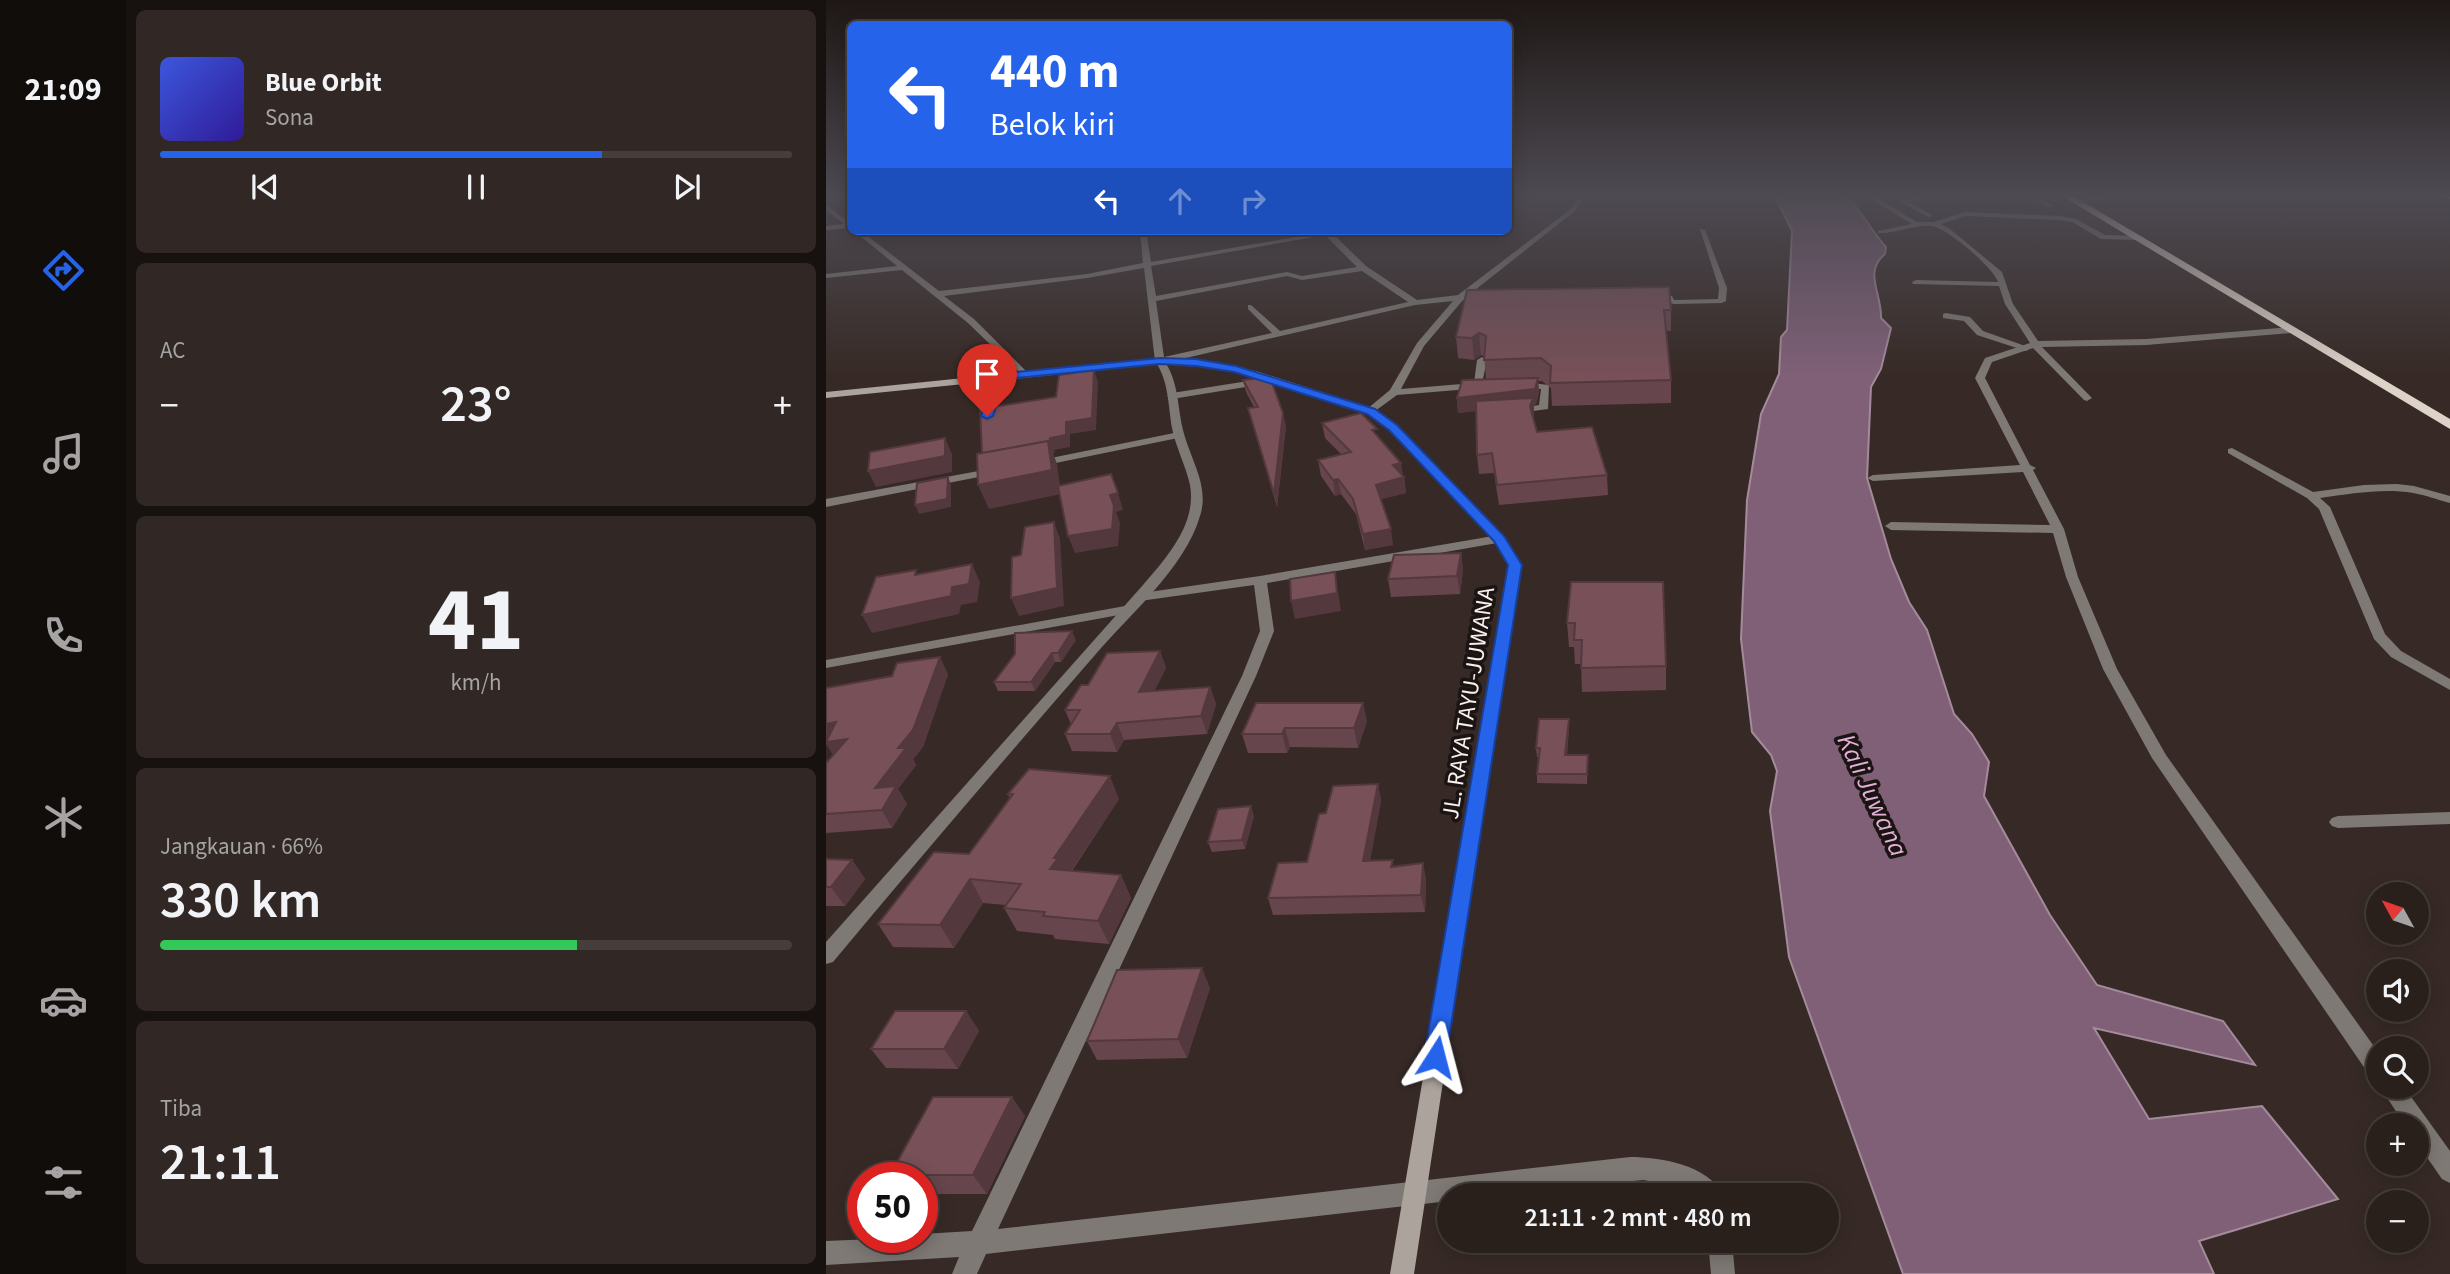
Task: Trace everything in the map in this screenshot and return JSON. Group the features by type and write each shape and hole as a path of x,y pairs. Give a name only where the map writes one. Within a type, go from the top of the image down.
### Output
{"highway":[{"path":"2168,255 2450,425"}],"main road":[{"name":"JL. RAYA TAYU-JUWANA","path":"826,395 1160,361 1215,365 1277,380 1371,411 1393,428 1499,539 1515,565 1402,1274"}],"street":[{"path":"887,255 971,321 1024,374"},
{"path":"826,956 1125,610 1140,597 1195,517 1197,498 1194,472 1179,435 1167,369 1160,361 1148,255"},
{"path":"938,294 1087,276 1192,255"},
{"path":"1350,255 1363,268 1415,303"},
{"path":"1371,411 1394,392 1420,345 1462,296 1514,255"},
{"path":"1649,298 1669,298 1668,301 1674,302 1722,301 1723,288 1711,255"},
{"path":"1979,255 1999,274 2013,313 2031,346 2087,398"},
{"path":"826,276 902,268"},
{"path":"1153,299 1287,274 1302,278 1363,268"},
{"path":"1916,282 2001,285"},
{"path":"1160,361 1276,332 1415,303 1491,295"},
{"path":"1251,307 1276,332"},
{"path":"1946,316 1967,319 1980,333 2031,346"},
{"path":"2291,330 2146,342 2031,346 1988,360 1980,378 2003,425 2030,468 2059,528 2072,577 2110,669 2160,758 2366,1052"},
{"path":"1478,386 1482,360"},
{"path":"987,416 1000,376"},
{"path":"1171,396 1277,380"},
{"path":"1501,413 1530,412 1544,407 1546,387 1513,385"},
{"path":"1394,392 1490,386"},
{"path":"1017,468 1179,435"},
{"path":"2232,452 2311,496 2324,507 2334,524 2379,636 2396,654 2450,685"},
{"path":"1873,478 2030,468"},
{"path":"826,503 1003,470"},
{"path":"2311,496 2391,485 2450,500"},
{"path":"1891,526 2059,528"},
{"path":"1140,597 1260,580 1499,539"},
{"path":"964,1274 1249,676 1267,631 1260,580"},
{"path":"826,664 1125,610"},
{"path":"2338,822 2450,818"},
{"path":"2399,1099 2450,1171"},
{"path":"1500,1183 1659,1168 1684,1175 1694,1183"},
{"path":"826,1253 979,1243 1437,1189"},
{"path":"1721,1253 1723,1274"}],"water":[{"name":"Kali Juwana","path":"1791,255 1884,255 1875,268 1874,276 1881,318 1891,328 1881,369 1871,387 1867,478 1891,559 1909,602 1927,630 1954,714 1972,734 1989,762 1984,796 2050,915 2097,985 2223,1021 2255,1065 2094,1028 2149,1119 2262,1106 2338,1199 2199,1241 2214,1274 1903,1274 1789,957 1770,811 1777,771 1771,755 1752,732 1741,639 1747,500 1761,414 1779,374 1781,337 1787,330"}],"building":[{"path":"1669,287 1671,310 1664,310 1671,380 1550,383 1551,366 1541,358 1484,360 1486,336 1479,333 1472,338 1456,337 1467,290"},
{"path":"1094,370 1092,418 1066,422 1066,435 1050,438 1050,441 982,453 980,409 1056,397 1059,375"},
{"path":"1270,377 1283,413 1274,494 1248,408 1258,407 1243,380"},
{"path":"1538,378 1535,389 1457,398 1462,380"},
{"path":"1533,398 1530,406 1537,432 1592,427 1607,475 1497,485 1492,453 1477,455 1476,401"},
{"path":"1361,413 1377,429 1372,430 1401,463 1393,465 1404,477 1376,485 1391,529 1363,534 1353,499 1338,479 1333,480 1318,460 1351,452 1322,423"},
{"path":"945,438 945,456 868,471 870,452"},
{"path":"1048,441 1052,470 978,485 977,454"},
{"path":"1111,474 1118,493 1110,495 1114,506 1112,529 1068,536 1058,486"},
{"path":"948,477 947,499 915,505 917,483"},
{"path":"1054,522 1057,588 1011,598 1012,557 1021,555 1025,527"},
{"path":"1461,553 1457,576 1388,579 1394,555"},
{"path":"972,564 969,584 952,587 951,596 862,615 876,577 916,570 915,575"},
{"path":"1335,572 1337,593 1291,601 1290,579"},
{"path":"1571,582 1663,582 1666,666 1581,668 1582,640 1574,640 1575,623 1567,623"},
{"path":"1072,631 1058,653 1052,653 1031,682 994,682 1015,654 1015,633"},
{"path":"1160,651 1139,692 1210,687 1201,716 1117,723 1110,734 1065,734 1080,710 1065,710 1081,685 1088,685 1107,653"},
{"path":"940,657 913,730 898,748 906,748 875,788 896,786 882,810 826,814 826,763 847,739 826,742 836,722 826,724 826,688 892,676 897,663"},
{"path":"1256,703 1363,703 1354,728 1285,728 1282,734 1242,734"},
{"path":"1539,719 1569,719 1565,755 1588,755 1587,774 1537,774"},
{"path":"1029,769 1110,776 1054,858 1058,858 1050,869 1121,875 1098,921 1043,916 1045,912 1004,908 1021,884 970,879 940,925 878,924 934,852 969,854 1013,794 1008,794"},
{"path":"1378,784 1363,861 1393,860 1391,867 1423,863 1421,895 1268,898 1278,863 1307,862 1319,814 1326,813 1333,786"},
{"path":"1251,806 1242,840 1208,842 1218,809"},
{"path":"826,859 852,860 831,887 826,887"},
{"path":"1202,968 1178,1039 1087,1041 1117,970"},
{"path":"895,1011 966,1011 944,1049 871,1049"},
{"path":"933,1097 1012,1097 973,1175 938,1175 938,1162 897,1162"}],"route":[{"path":"987,416 1000,376 1160,361 1196,362 1236,370 1277,380 1371,411 1393,428 1499,539 1515,565 1436,1057"}]}
